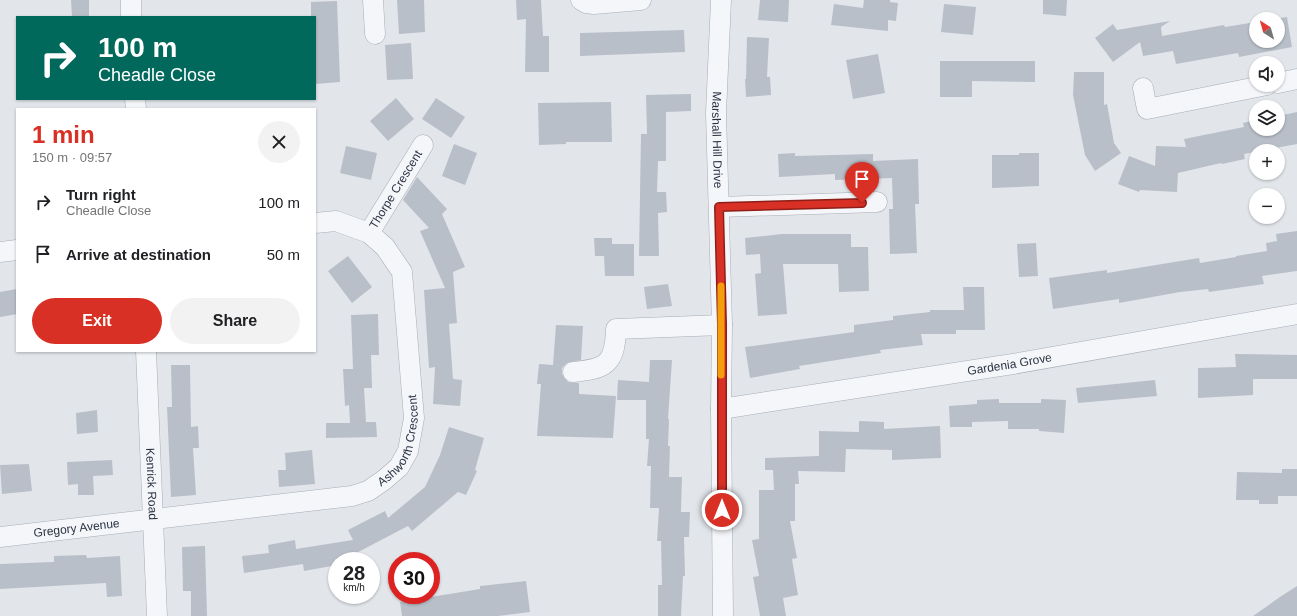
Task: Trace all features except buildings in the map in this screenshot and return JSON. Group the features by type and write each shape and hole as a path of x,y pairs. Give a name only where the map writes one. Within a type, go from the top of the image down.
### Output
{"street":[{"path":"131,0 132,16"},
{"path":"373,0 375,34"},
{"path":"581,0 586,3 594,4 642,0"},
{"name":"Marshall Hill Drive","path":"721,0 716,113 722,324 721,409 723,616"},
{"path":"1285,82 1297,79"},
{"path":"1143,88 1147,109 1249,89"},
{"name":"Thorpe Crescent","path":"369,233 423,145"},
{"path":"719,207 876,202"},
{"name":"Ashworth Crescent","path":"152,520 352,496 368,491 399,467 408,451 414,418 402,272 385,247 369,233 336,221 316,223"},
{"path":"0,252 16,250"},
{"name":"Gardenia Grove","path":"721,409 1013,364 1297,314"},
{"path":"573,372 593,370 610,359 616,349 616,329 722,324"},
{"name":"Kenrick Road","path":"146,352 157,616"},
{"name":"Gregory Avenue","path":"0,537 152,520"}],"slow traffic":[{"path":"721,286 721,375"}],"route":[{"path":"722,510 722,324 719,207 862,203"}]}
